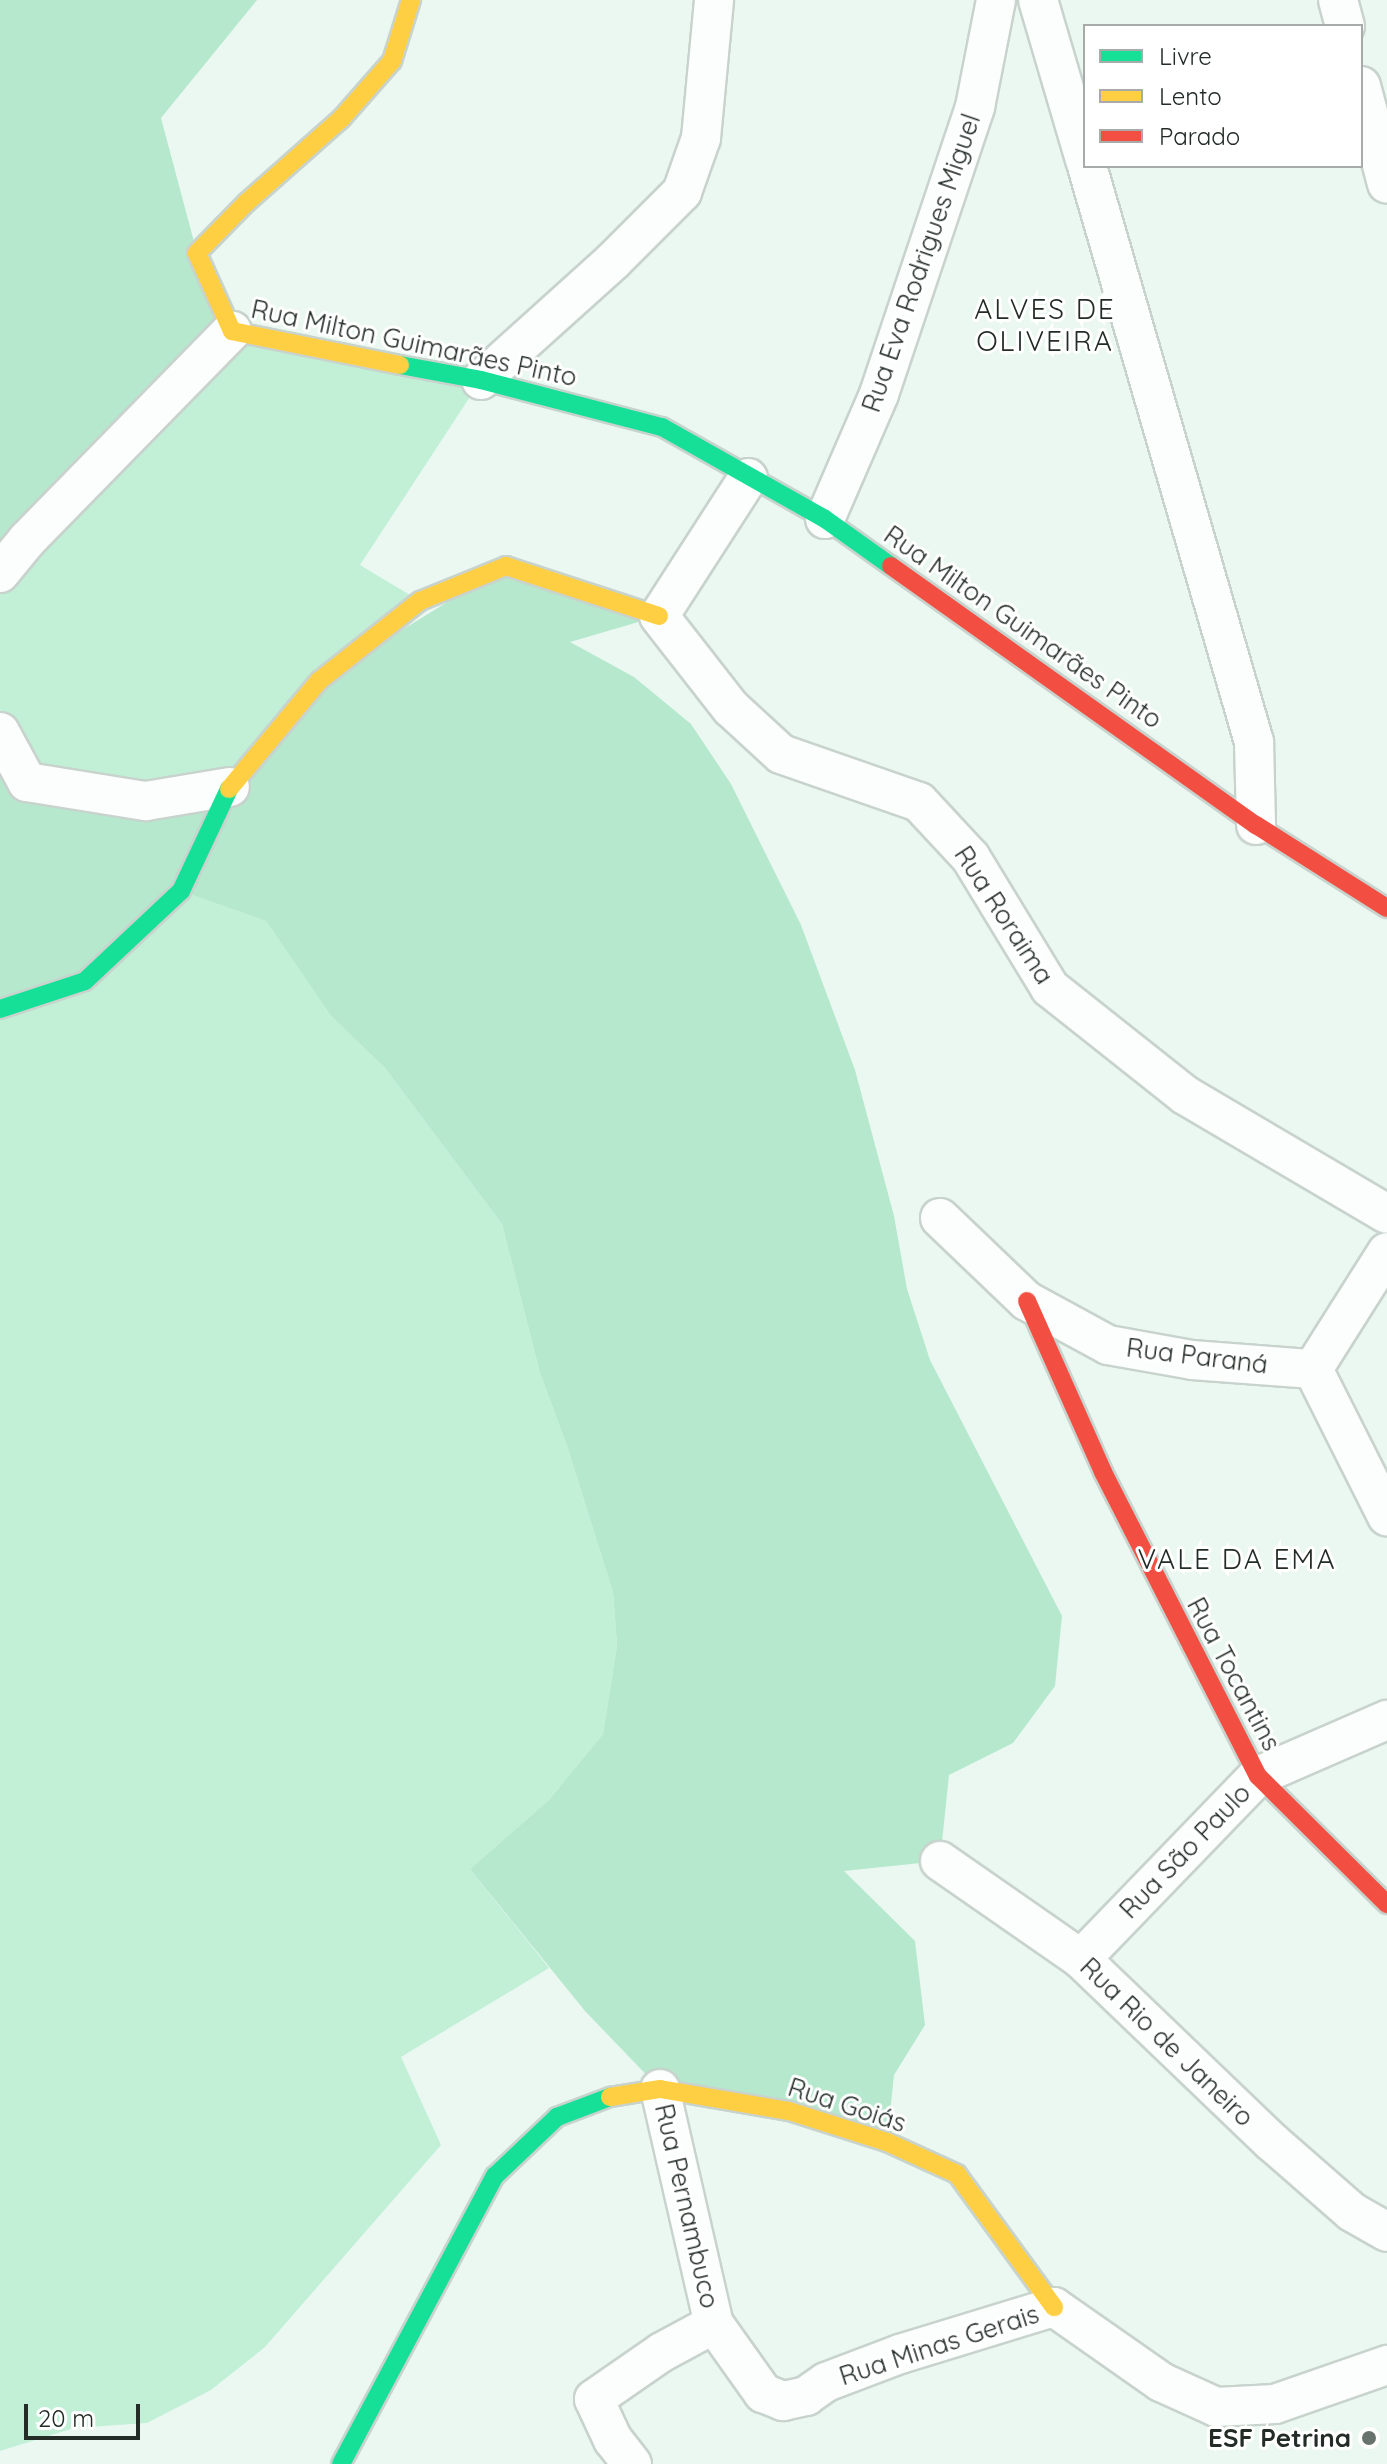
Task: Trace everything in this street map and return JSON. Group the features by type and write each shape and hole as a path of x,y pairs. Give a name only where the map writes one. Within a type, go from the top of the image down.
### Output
{"street":[{"name":"Rua Milton Guimarães Pinto","path":"411,0 392,61 341,119 246,203 197,253 232,331 254,338 481,380 662,427 825,519 1256,825 1387,908"},
{"path":"481,380 613,261 682,192 701,138 714,0"},
{"name":"Rua Eva Rodrigues Miguel","path":"825,519 879,394 975,107 996,0"},
{"path":"1038,0 1083,153"},
{"path":"1338,0 1344,24"},
{"path":"1363,94 1387,184"},
{"path":"1087,168 1254,742 1256,825"},
{"path":"0,573 27,540 232,331"},
{"path":"0,1009 85,981 181,891 230,787 319,681 420,601 506,566 659,616 748,478"},
{"name":"Rua Roraima","path":"659,616 731,708 781,754 919,802 971,858 1050,988 1185,1095 1387,1214"},
{"path":"0,732 27,782 146,801 230,787"},
{"name":"Rua Paraná","path":"940,1218 1027,1301 1108,1345 1192,1360 1313,1369"},
{"path":"1387,1252 1313,1369 1387,1516"},
{"name":"Rua Tocantins","path":"1027,1301 1109,1486 1258,1776 1387,1904"},
{"name":"Rua São Paulo","path":"1081,1959 1258,1776 1387,1720"},
{"name":"Rua Rio de Janeiro","path":"940,1861 1081,1959 1272,2142 1352,2212 1387,2232"},
{"name":"Rua Goiás","path":"341,2464 495,2176 557,2117 614,2096 660,2089 789,2111 887,2142 957,2174 1054,2307"},
{"name":"Rua Pernambuco","path":"660,2089 714,2324"},
{"name":"Rua Minas Gerais","path":"714,2324 763,2393 783,2401 806,2396 826,2382 900,2354 1054,2307 1161,2382 1216,2407 1275,2404 1384,2359"},
{"path":"632,2464 613,2440 594,2399 662,2352 714,2324"}],"green space":[{"path":"0,0 257,0 161,118 197,253 232,331 0,573"},
{"path":"232,331 481,380 360,565 420,601 230,787 27,782 0,732 0,573"},
{"path":"506,566 659,616 570,642 634,677 691,724 731,784 801,925 855,1070 894,1216 907,1289 930,1360 1062,1616 1055,1686 1013,1743 949,1775 940,1861 844,1871 915,1941 925,2025 894,2075 887,2142 660,2089 585,2011 470,1869 549,1800 603,1734 617,1646 613,1592 567,1446 540,1373 502,1224 385,1068 331,1016 266,921 181,891 85,981 0,1009 0,732 27,782 230,787 319,681"},
{"path":"181,891 266,921 331,1016 385,1068 502,1224 540,1373 567,1446 613,1592 617,1646 603,1734 549,1800 470,1869 549,1968 401,2057 441,2145 265,2347 211,2390 147,2423 74,2428 0,2451 0,1009"}],"traffic: fast":[{"path":"400,365 481,380 662,427 825,519 891,566"},
{"path":"0,1009 85,981 181,891 229,789"},
{"path":"341,2464 495,2176 557,2117 610,2097"}],"traffic: slow":[{"path":"400,365 232,331 197,253 246,203 341,119 392,61 411,0"},
{"path":"229,789 319,681 420,601 506,566 659,616"},
{"path":"610,2097 660,2089 789,2111 887,2142 957,2174 1054,2307"}],"traffic: jam":[{"path":"891,566 1256,825 1387,908"},
{"path":"1027,1301 1103,1472 1258,1776 1387,1904"}],"place":[{"name":"ESF Petrina","path":"1369,2438"}],"district":[{"name":"ALVES DE OLIVEIRA","path":"1045,325"},
{"name":"VALE DA EMA","path":"1237,1559"}]}
